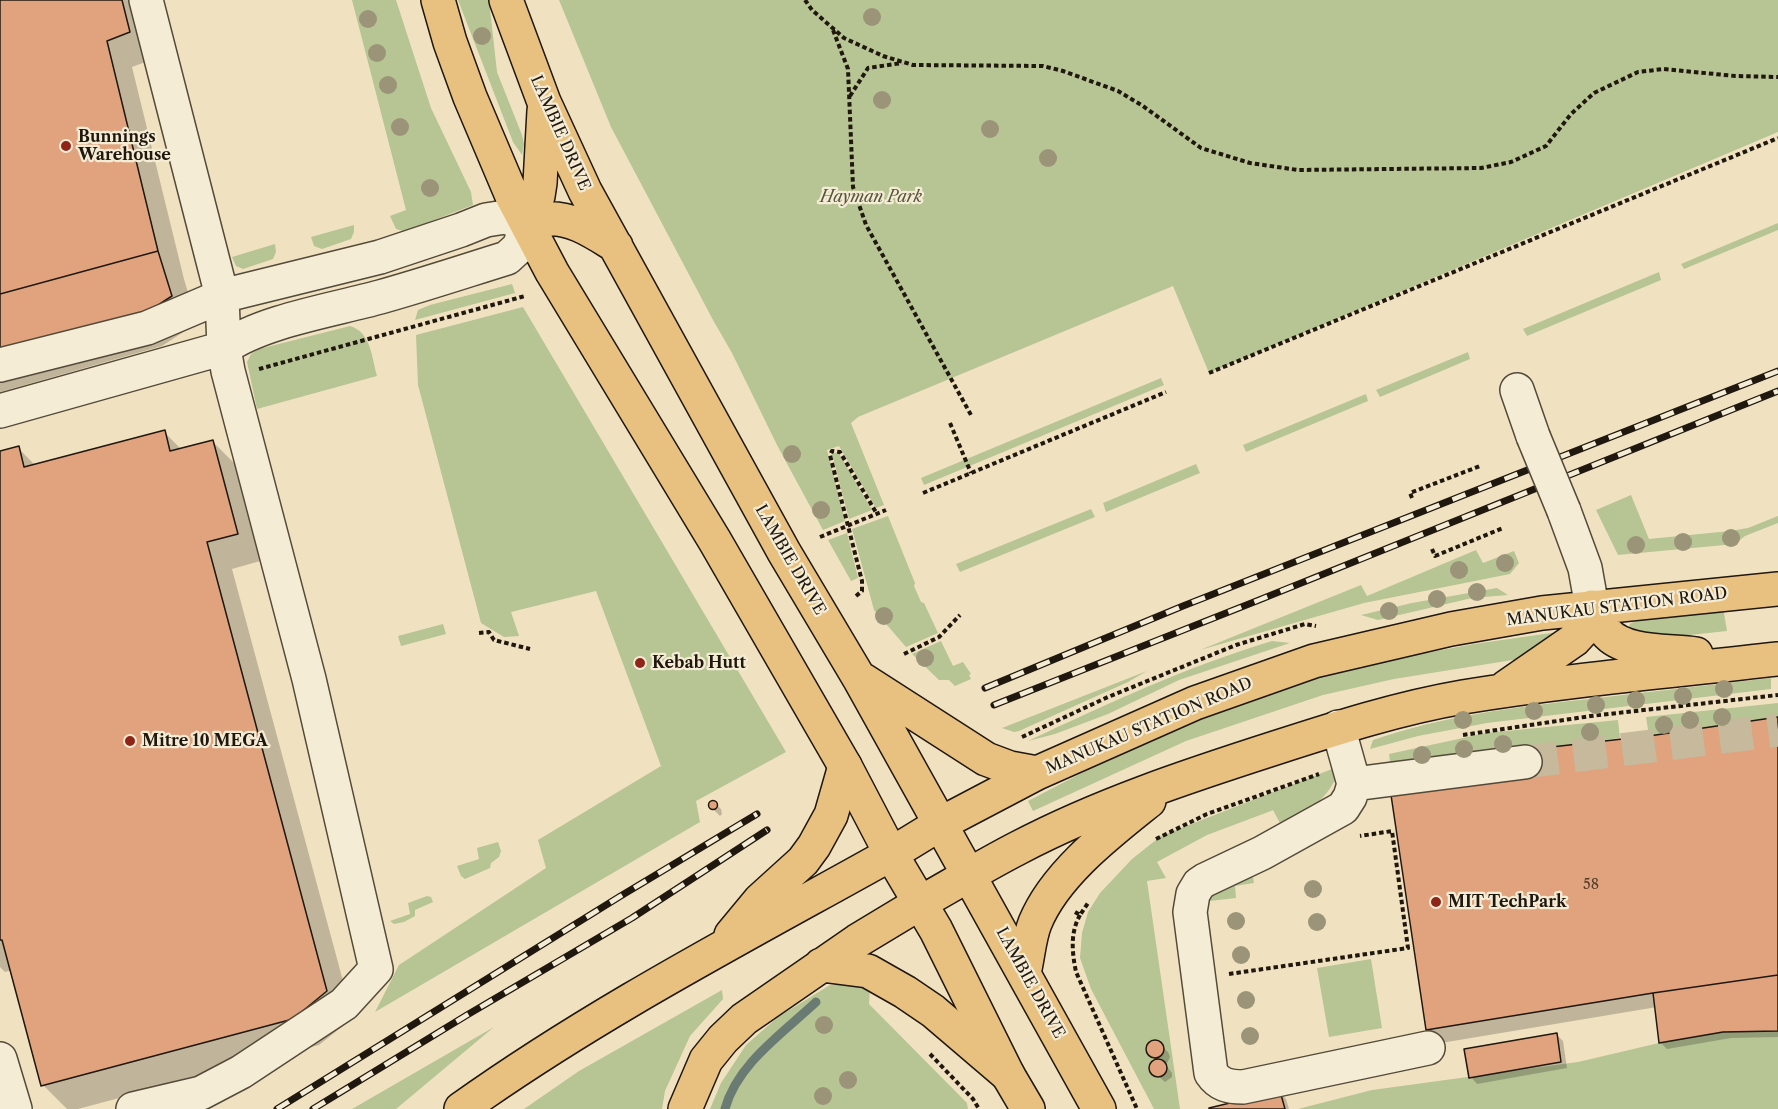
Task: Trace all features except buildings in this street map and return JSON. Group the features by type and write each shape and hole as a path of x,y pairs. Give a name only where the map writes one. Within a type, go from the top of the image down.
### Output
{"main road":[{"path":"438,0 470,97 512,196 552,272 715,541 845,766 891,854 939,935 1008,1075 1028,1109"},
{"name":"LAMBIE DRIVE","path":"506,0 544,102 564,148 616,246 784,552 859,678 1099,1109"},
{"path":"527,224 538,196 540,183 544,102"},
{"path":"527,224 545,219 574,223 591,230 616,246"},
{"name":"MANUKAU STATION ROAD","path":"461,1109 603,1016 688,965 891,854 940,824 1037,772 1196,703 1314,661 1451,629 1542,613 1778,589"},
{"path":"1592,607 1605,632 1617,642 1627,646 1764,660"},
{"path":"1498,692 1574,640 1585,628 1592,607"},
{"path":"685,1109 706,1060 723,1039 744,1019 857,941 969,875 1054,830 1176,780 1338,727 1408,709 1498,692 1764,660"},
{"path":"859,678 986,759 1010,768 1037,772"},
{"path":"719,950 760,900 803,861 814,846 831,815 845,766"},
{"path":"1024,974 1035,924 1050,895 1102,839 1176,780"},
{"path":"821,965 868,971 905,992 933,1011 1008,1075"}],"lane":[{"path":"133,1109 201,1093 241,1072 344,1004 376,969 309,679 226,363 222,296 146,0"},
{"path":"0,365 147,328 222,296 380,256 486,220 505,217 527,224 519,247 507,258 240,337 226,363 0,411"},
{"path":"380,256 380,297"},
{"path":"302,275 306,316"},
{"path":"1517,390 1585,568 1592,607"},
{"path":"1338,727 1351,774 1350,797 1343,808 1306,829 1210,876 1199,884 1190,904 1211,1073 1222,1084 1243,1087 1428,1048"},
{"path":"1351,774 1525,762"},
{"path":"0,1059 15,1109"}],"path":[{"path":"805,0 812,10 844,38 883,56 913,65 1043,66 1063,71 1118,91 1143,105 1201,148 1250,163 1298,170 1481,168 1511,162 1546,146 1571,114 1594,93 1638,72 1664,69 1735,76 1778,77"},
{"path":"832,29 848,69 853,187 866,225 971,415"},
{"path":"849,96 868,68 906,62"},
{"path":"1209,373 1778,138"},
{"path":"226,363 525,296"},
{"path":"923,493 1166,392"},
{"path":"950,423 970,473"},
{"path":"856,596 861,592 862,584 830,455 832,451 840,452 877,514"},
{"path":"1411,496 1480,466"},
{"path":"820,537 886,510"},
{"path":"1432,549 1435,556 1503,528"},
{"path":"904,654 939,637 960,615"},
{"path":"1017,738 1108,697 1236,645 1305,624 1326,628"},
{"path":"479,633 489,632 494,640 530,649"},
{"path":"1452,737 1591,716 1778,695"},
{"path":"1150,843 1207,814 1351,774"},
{"path":"1198,978 1408,948 1392,831 1340,838 1306,829"},
{"path":"1090,899 1080,915 1073,935 1076,972 1137,1109"},
{"path":"1069,908 1080,915"},
{"path":"925,1048 973,1099 979,1109"}],"green space":[{"path":"352,0 396,0 431,108 471,192 473,205 411,229 403,231 396,229 390,216 406,210"},
{"path":"458,0 489,0 497,72 522,135 524,144 522,155 513,142"},
{"name":"Hayman Park","path":"559,0 1778,0 1778,132 1209,373 1173,286 858,417 851,423 884,505 876,508 839,446 827,450 845,521 823,530 778,447 732,353 611,127"},
{"path":"1778,223 1778,230 1684,269 1681,264"},
{"path":"354,225 351,239 322,249 314,246 311,237"},
{"path":"275,244 276,252 273,259 243,269 236,266 232,257"},
{"path":"1659,272 1661,280 1527,336 1523,329"},
{"path":"512,284 515,293 415,320 418,310 430,305"},
{"path":"523,307 786,752 696,801 700,822 375,1012 399,965 546,868 538,840 661,766 596,591 511,612 519,636 504,637 481,623 418,385 416,335"},
{"path":"350,326 362,334 370,347 377,376 257,409 247,362 251,354 259,349"},
{"path":"1468,352 1470,359 1380,397 1376,390"},
{"path":"1161,378 1164,385 924,485 921,478"},
{"path":"1366,394 1368,401 1246,452 1243,445"},
{"path":"838,452 872,510 849,519 832,454"},
{"path":"1196,464 1200,473 1106,512 1103,503"},
{"path":"1631,495 1649,539 1748,528 1778,516 1778,523 1745,536 1735,544 1618,555 1596,510"},
{"path":"1091,509 1095,517 960,572 956,564"},
{"path":"888,516 915,583 914,586 938,633 906,647 874,610 852,529"},
{"path":"847,533 858,578 851,581 828,540"},
{"path":"1476,550 1483,563 1514,551 1519,563 1510,574 1364,603 1200,650 1361,585 1367,596"},
{"path":"1497,588 1508,595 1472,598 1378,620 1361,615 1412,603"},
{"path":"1723,607 1727,631 1662,638 1634,632 1629,626 1631,623 1657,614"},
{"path":"443,624 446,634 401,646 398,636"},
{"path":"1558,632 1525,658 1394,679 1323,695 1186,741 1033,811 1028,801 1122,752 1196,721 1314,678 1399,658"},
{"path":"941,641 953,666 963,662 971,674 969,675 971,679 955,686 949,680 939,680 912,654"},
{"path":"1272,641 1290,643 1179,680 1108,714 1055,734 1028,741 1178,674"},
{"path":"1147,671 1128,682 1019,731 1014,732 1002,728"},
{"path":"1771,678 1771,689 1487,723 1418,736 1370,749 1373,740 1426,725 1480,714 1534,705"},
{"path":"1778,703 1778,717 1649,736 1646,717"},
{"path":"1618,720 1620,738 1391,769 1389,754 1486,733"},
{"path":"1332,769 1335,780 1330,789 1319,802 1305,811 1281,825 1273,810 1207,835 1157,862 1166,878 1147,881 1180,1109 1154,1109 1091,989 1080,958 1082,933 1088,912 1100,893 1132,859 1161,836"},
{"path":"498,842 501,851 499,857 491,863 490,868 465,879 461,876 457,866 479,859 477,848"},
{"path":"1253,877 1254,883 1235,886 1236,898 1210,901 1211,896 1234,883"},
{"path":"427,896 431,897 433,902 415,910 415,916 394,924 390,921 410,914 408,903"},
{"path":"1371,959 1382,1028 1329,1037 1317,968"},
{"path":"860,982 870,987 869,1004 967,1103 968,1109 710,1109 721,1083 746,1045 778,1017 830,985"},
{"path":"722,990 723,999 690,1036 665,1091 662,1109 524,1109 579,1071"},
{"path":"494,1027 396,1109 352,1109"},
{"path":"1778,1031 1778,1109 1298,1109 1372,1090 1578,1062 1659,1043 1723,1032"}],"waterway":[{"path":"725,1109 731,1093 750,1064 816,1002"}],"tunnel":[{"path":"1525,762 1778,730"}],"railway":[{"path":"985,688 1183,606 1778,371"},
{"path":"994,705 1778,391"},
{"path":"277,1109 757,814"},
{"path":"313,1109 632,918 767,830"}],"place":[{"name":"Bunnings Warehouse","path":"66,146"},
{"name":"Kebab Hutt","path":"640,663"},
{"name":"Mitre 10 MEGA","path":"130,741"},
{"name":"MIT TechPark","path":"1436,902"}]}
